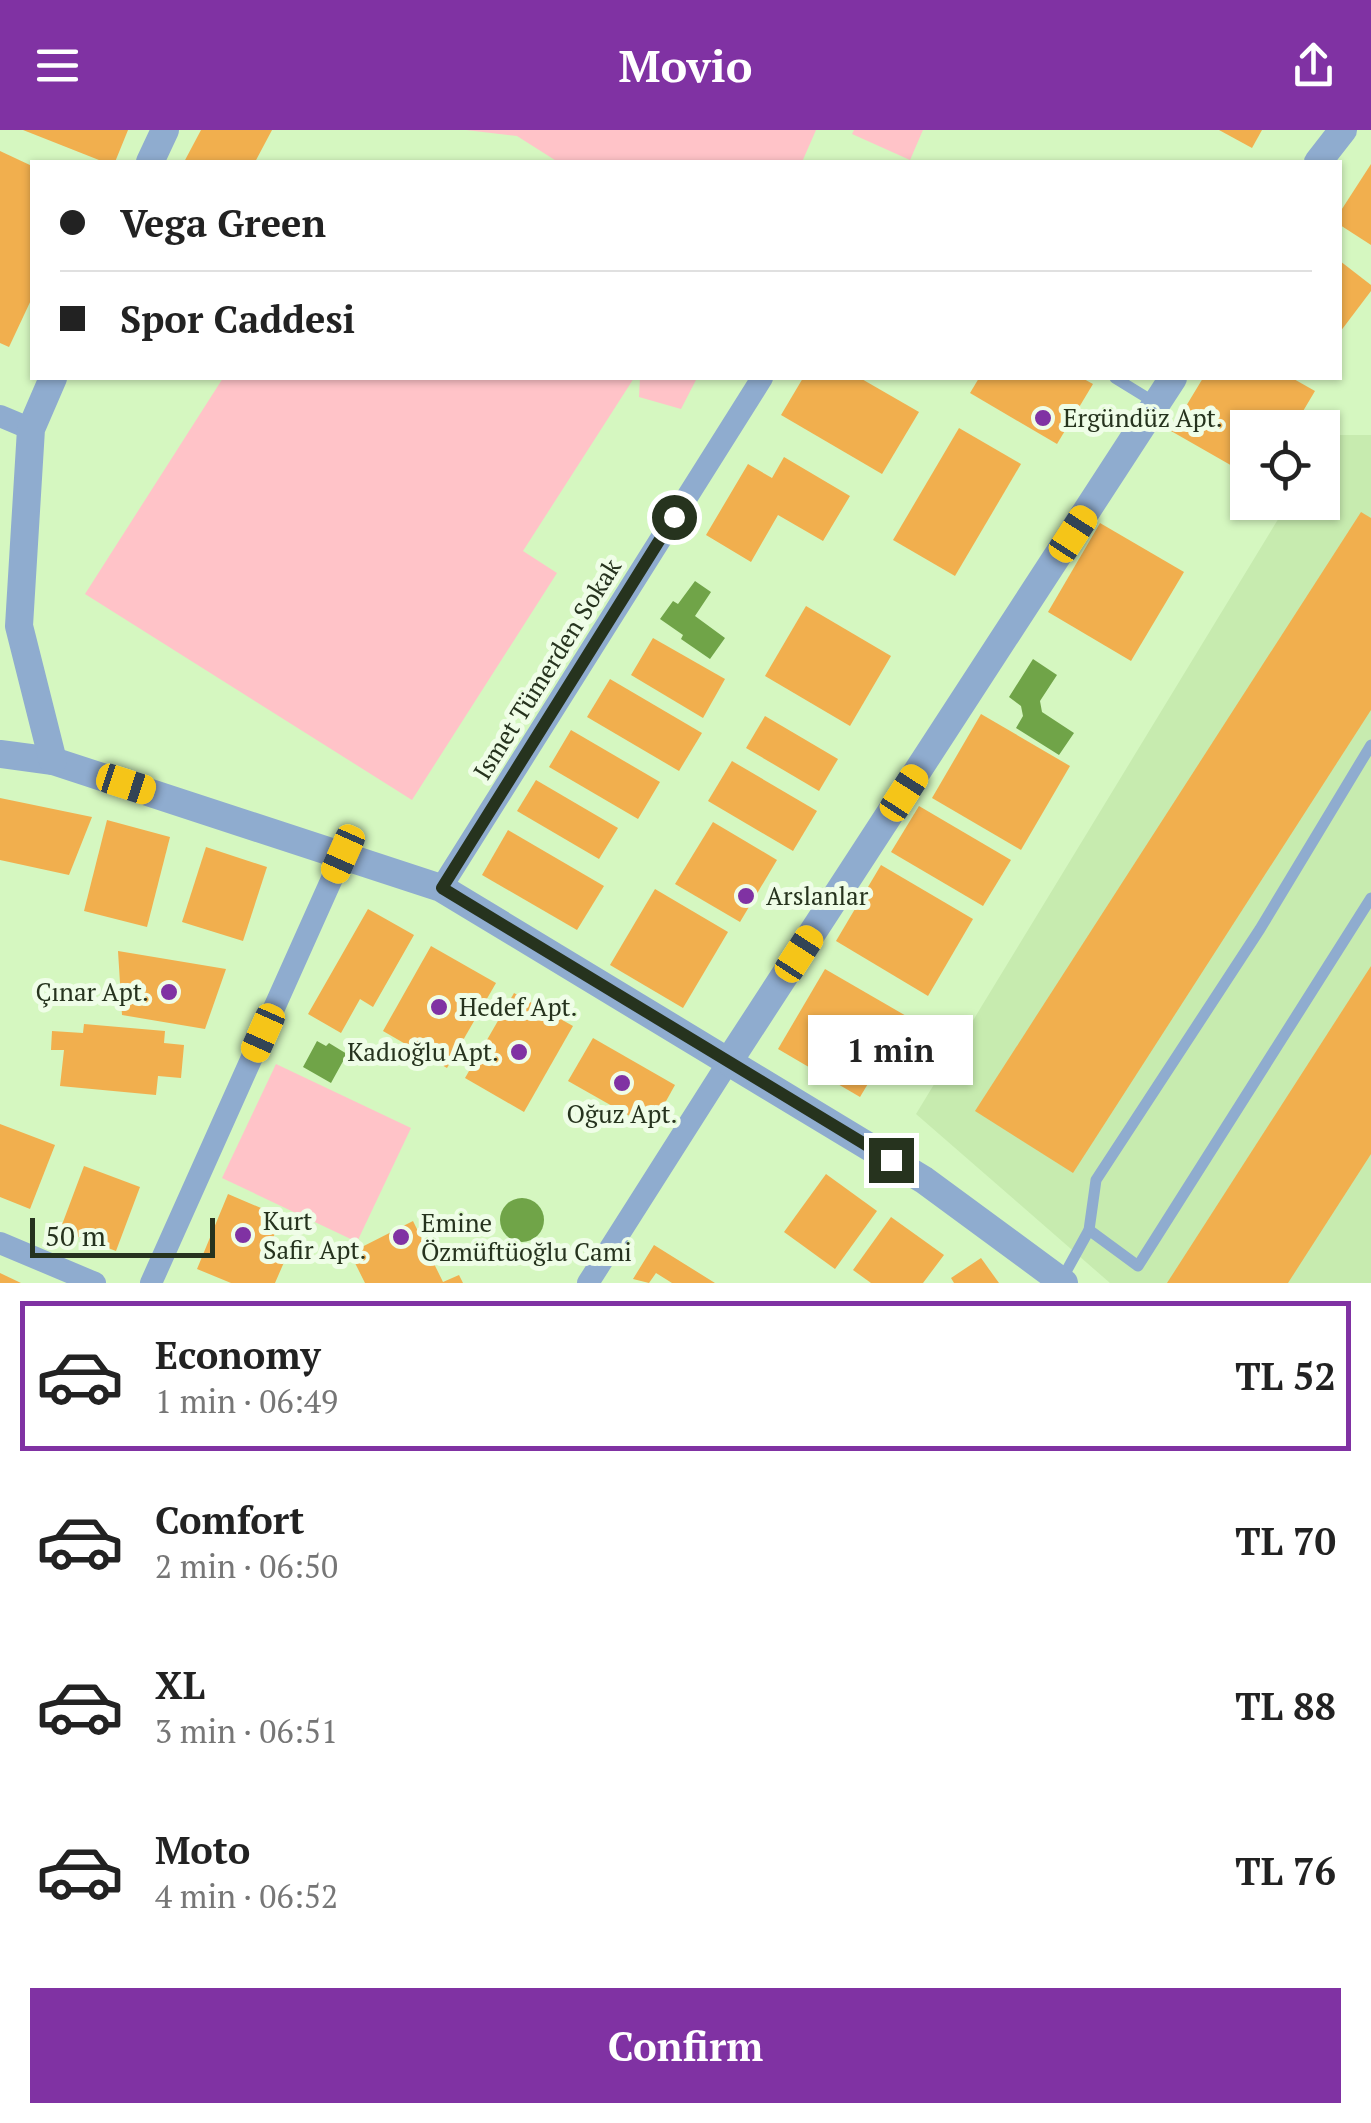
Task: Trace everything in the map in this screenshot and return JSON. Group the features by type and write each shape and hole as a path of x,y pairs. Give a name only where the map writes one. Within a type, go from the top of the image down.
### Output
{"street":[{"path":"151,160 165,130"},
{"path":"1320,160 1342,130"},
{"path":"52,380 31,429 20,626 53,762"},
{"name":"Ismet Tümerden Sokak","path":"442,888 761,380"},
{"path":"588,1283 1172,380"},
{"path":"0,416 31,429"},
{"path":"0,754 53,762 442,888 924,1180 1062,1282"},
{"path":"151,1283 343,854"},
{"path":"0,1242 95,1283"}],"lane":[{"path":"1118,380 1158,405"},
{"path":"1062,1282 1089,1230 1096,1180 1260,928 1371,745"},
{"path":"1089,1230 1138,1266 1371,898"}],"shaded area":[{"path":"466,130 816,130 803,160 555,160 517,136"},
{"path":"854,130 923,130 910,160 852,134"},
{"path":"222,380 633,380 523,551 557,573 412,800 85,594"},
{"path":"640,380 696,380 681,409 639,397"},
{"path":"1340,435 1371,435 1371,1283 1110,1283 916,1114 1278,520 1340,520"},
{"path":"695,581 711,592 695,616 725,638 710,659 660,619 673,601 678,604"},
{"path":"1033,659 1057,675 1040,701 1042,712 1074,733 1059,755 1016,728 1023,716 1021,706 1009,697"},
{"path":"317,1041 347,1054 331,1083 303,1067"},
{"path":"276,1064 411,1128 357,1242 222,1178"},
{"path":"522,1198 538,1204 544,1220 538,1236 522,1242 506,1236 500,1220 506,1204"}],"building":[{"path":"23,130 128,130 116,160 99,160"},
{"path":"201,130 272,130 256,160 185,160"},
{"path":"1219,130 1262,130 1252,148"},
{"path":"0,151 30,165 30,302 9,347 0,343"},
{"path":"1371,164 1371,245 1342,226 1342,209"},
{"path":"1342,263 1371,285 1371,291 1342,329"},
{"path":"802,380 863,380 919,412 882,474 781,415"},
{"name":"Ergündüz Apt.","path":"978,380 1086,380 1093,384 1057,444 970,393"},
{"path":"1202,380 1296,380 1315,391 1304,410 1230,410 1230,465 1171,431"},
{"path":"959,428 1021,464 955,576 893,540"},
{"path":"784,457 850,496 823,541 778,515 751,562 706,535 748,464 772,478"},
{"path":"1361,512 1371,518 1371,710 1073,1173 975,1111"},
{"path":"1100,523 1184,572 1131,661 1048,612"},
{"path":"806,606 891,656 850,726 765,676"},
{"path":"653,638 725,679 703,718 631,675"},
{"path":"610,679 702,733 679,771 587,717"},
{"path":"981,714 1070,766 1021,850 932,798"},
{"path":"765,716 838,759 819,791 746,748"},
{"path":"571,730 660,782 638,819 549,767"},
{"path":"732,761 817,811 793,851 708,801"},
{"path":"536,780 618,828 599,859 517,811"},
{"path":"0,798 92,817 69,875 0,860"},
{"path":"919,806 1011,860 983,906 891,852"},
{"path":"107,820 170,837 147,927 84,911"},
{"path":"713,822 777,860 740,922 675,884"},
{"path":"508,830 604,886 577,930 482,875"},
{"path":"206,847 267,867 243,941 182,922"},
{"path":"881,865 973,919 928,996 836,941"},
{"path":"655,889 728,932 683,1008 610,965"},
{"path":"368,909 414,935 373,1007 360,999 341,1033 308,1014"},
{"name":"Hedef Apt.","path":"431,946 496,983 447,1068 383,1031"},
{"name":"Çınar Apt.","path":"118,951 226,969 205,1029 122,1015"},
{"path":"1371,966 1371,1154 1288,1283 1167,1283"},
{"path":"825,969 908,1017 860,1097 778,1049"},
{"name":"Kadıoğlu Apt.","path":"514,993 573,1026 524,1112 465,1078"},
{"path":"84,1024 165,1031 164,1043 184,1045 181,1078 158,1076 156,1095 60,1086 64,1050 51,1050 52,1031 83,1033"},
{"name":"Oğuz Apt.","path":"593,1038 675,1085 651,1128 568,1081"},
{"path":"0,1124 55,1145 30,1209 0,1197"},
{"path":"84,1166 140,1187 116,1251 60,1230"},
{"path":"826,1174 877,1211 835,1269 784,1232"},
{"name":"Kurt Safir Apt.","path":"228,1194 282,1217 267,1252 285,1260 275,1283 231,1283 197,1269"},
{"path":"891,1217 944,1255 923,1283 871,1283 853,1270"},
{"name":"Emine Özmüftüoğlu Cami","path":"413,1221 443,1282 459,1275 463,1283 365,1283 350,1253"},
{"path":"654,1245 715,1283 672,1283 656,1273 649,1283 633,1279"},
{"path":"981,1258 999,1283 954,1283 951,1278"},
{"path":"0,1273 21,1283 0,1283"}],"place":[{"name":"Ergündüz Apt.","path":"1043,418"},
{"name":"Arslanlar","path":"746,896"},
{"name":"Çınar Apt.","path":"169,992"},
{"name":"Hedef Apt.","path":"439,1007"},
{"name":"Kadıoğlu Apt.","path":"519,1052"},
{"name":"Oğuz Apt.","path":"622,1083"},
{"name":"Kurt Safir Apt.","path":"243,1235"},
{"name":"Emine Özmüftüoğlu Cami","path":"401,1237"}],"route":[{"path":"674,517 442,888 891,1160"}]}
